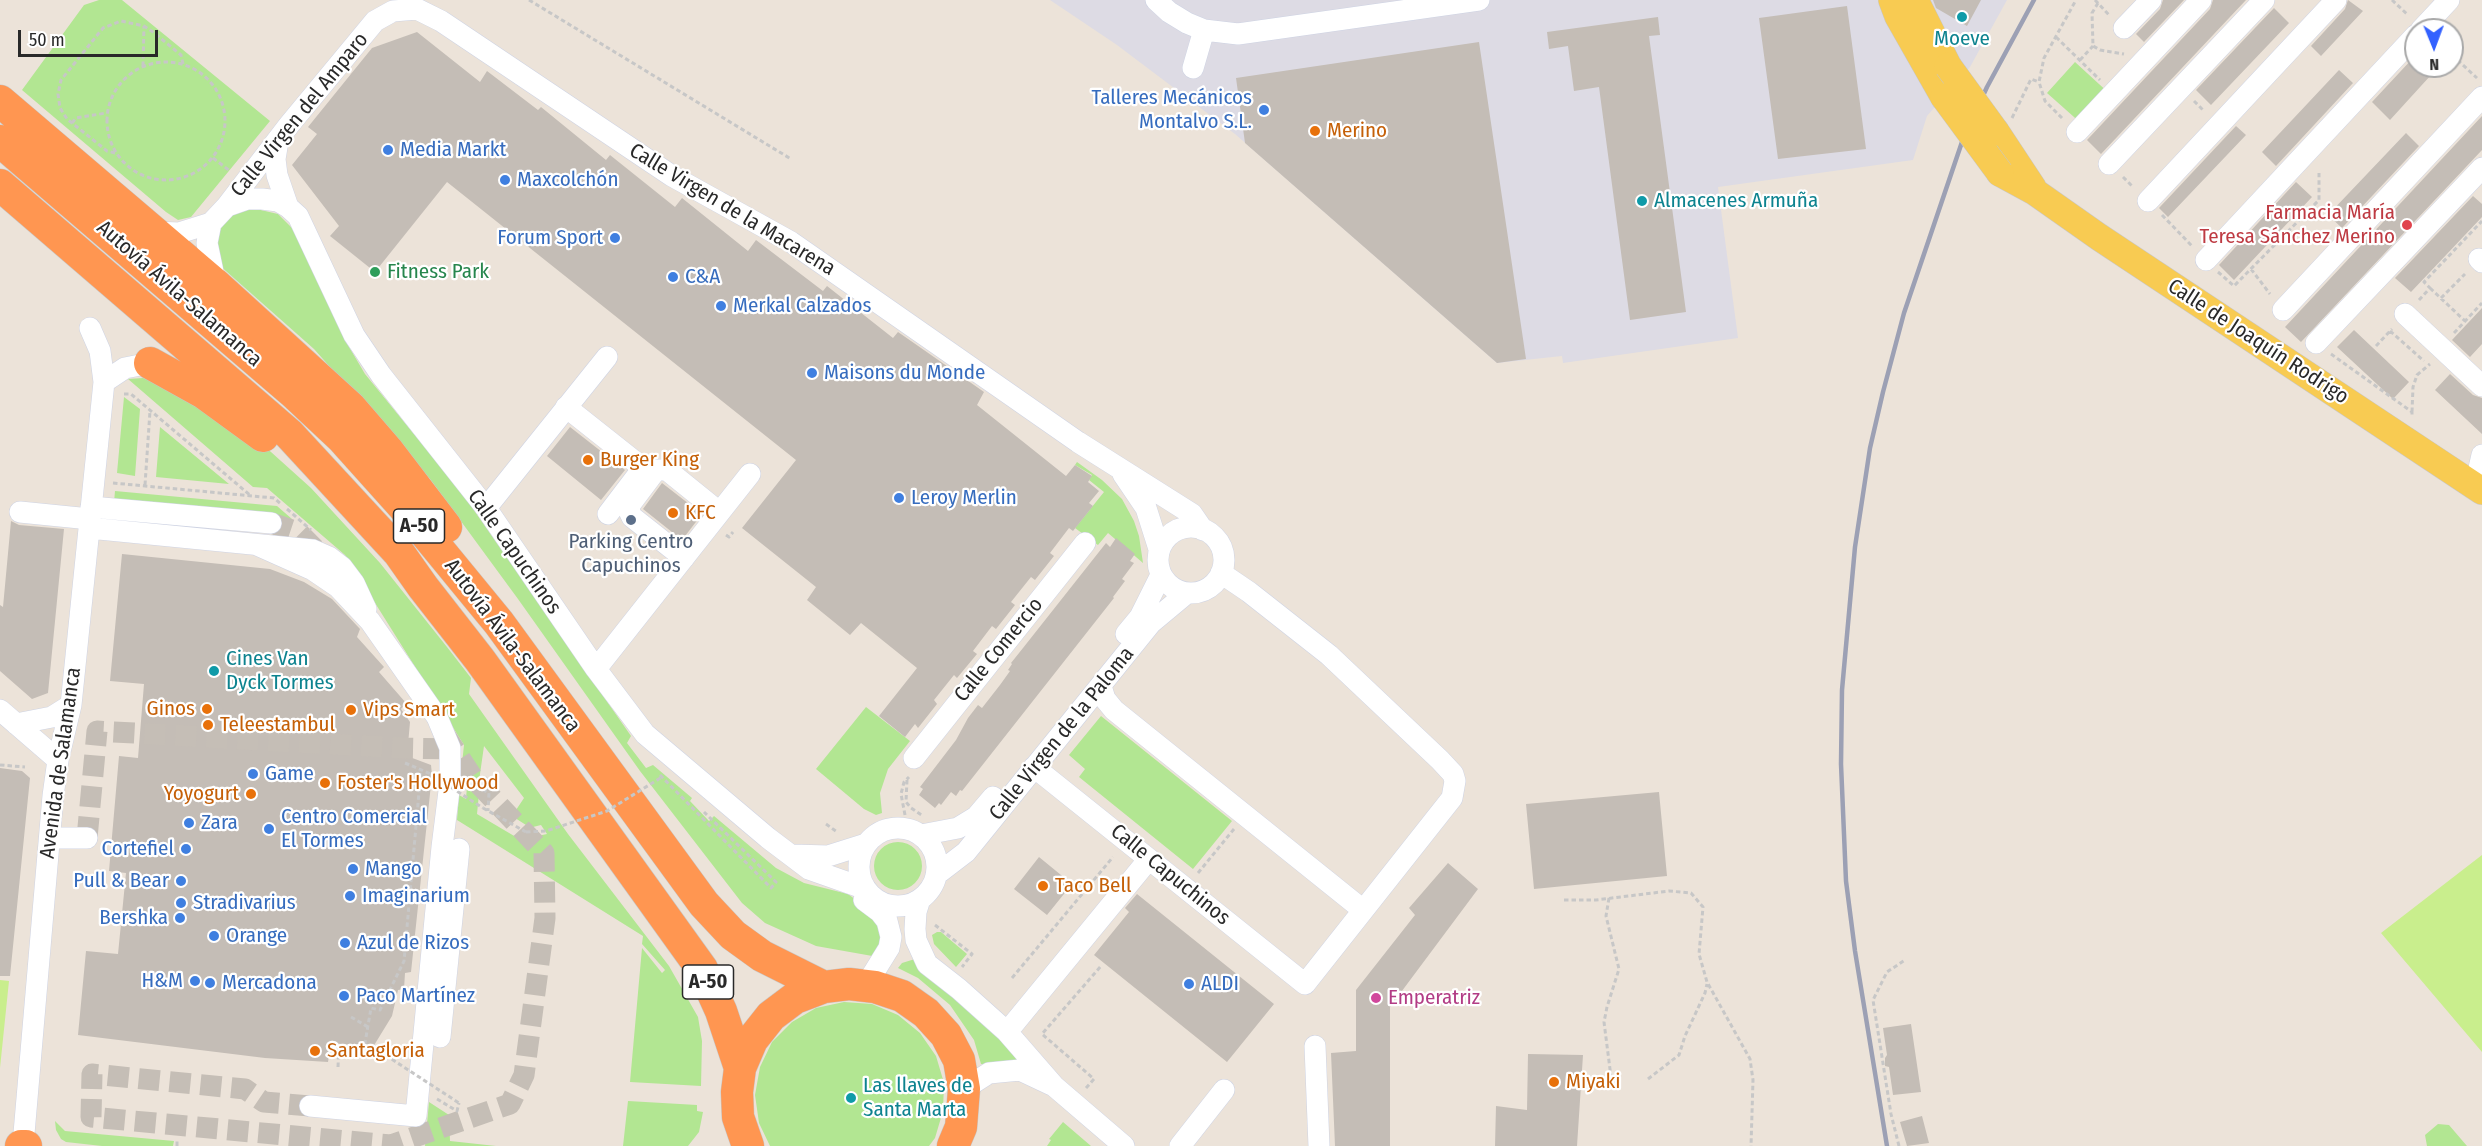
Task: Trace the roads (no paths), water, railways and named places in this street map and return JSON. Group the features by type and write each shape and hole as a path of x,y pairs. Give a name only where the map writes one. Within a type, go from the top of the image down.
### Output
{"highway":[{"path":"0,101 216,286 350,407 388,451 515,618 560,707"},
{"name":"Autovía Ávila-Salamanca","path":"0,141 294,393 342,438 403,506 499,623 704,904 733,935 762,956 824,987"},
{"name":"Autovía Ávila-Salamanca","path":"0,185 289,434 399,553 480,660 702,969 721,1011 740,1068"},
{"path":"150,363 204,393 281,449 387,561 423,587"},
{"path":"748,1146 738,1117 737,1092 740,1068 752,1040 771,1016 795,998 824,987 849,984 871,986 902,996 926,1013 946,1035 958,1060 964,1089 961,1140"},
{"path":"727,1146 738,1117"}],"main road":[{"name":"Calle de Joaquín Rodrigo","path":"1892,0 1898,16 1944,97 2000,173 2036,192 2099,237 2480,486"},
{"name":"Calle de Joaquín Rodrigo","path":"1915,0 1948,66 2002,128 2036,192"}],"street":[{"path":"1162,6 1204,30 1238,34 1479,0"},
{"path":"2124,28 2151,0"},
{"path":"2077,132 2202,0"},
{"path":"2109,164 2264,0"},
{"path":"2148,201 2336,0"},
{"path":"2432,18 2449,0"},
{"name":"Calle Virgen de la Macarena","path":"393,11 417,9 441,21 672,176 791,242 1121,471 1166,496 1192,514 1203,530"},
{"name":"Calle Virgen del Amparo","path":"152,232 179,233 211,223 368,29 375,21 393,11"},
{"path":"1193,68 1204,30"},
{"path":"2206,260 2404,48"},
{"path":"2283,310 2482,97"},
{"name":"Calle Capuchinos","path":"279,139 275,159 277,175 288,207 298,216 307,231 354,335 381,375 486,507 596,669 645,734 768,838 809,869 857,885"},
{"path":"2316,343 2482,168"},
{"path":"227,206 247,199 262,199 278,201 288,207"},
{"path":"211,223 207,243 216,286"},
{"path":"2405,314 2482,386"},
{"name":"Avenida de Salamanca","path":"24,1146 58,760 71,705 104,382 100,351 90,328"},
{"path":"486,507 607,357"},
{"path":"104,382 125,369 150,363"},
{"path":"566,407 643,468 608,514"},
{"path":"2480,486 2482,455"},
{"path":"684,558 630,513 629,506 656,470 667,470 719,512"},
{"name":"Calle Virgen de la Macarena","path":"1121,471 1146,508 1159,549"},
{"path":"596,669 750,474"},
{"path":"20,512 90,518 271,523"},
{"path":"90,518 257,545 321,576 338,587 370,621 437,717 450,748 450,783 416,1121 310,1112"},
{"path":"1186,528 1203,530 1214,537 1222,548 1224,561 1221,573 1213,585 1201,592 1187,593 1172,588 1161,575 1158,563 1159,549 1169,535 1178,531 1186,528"},
{"name":"Calle Comercio","path":"914,758 1084,543"},
{"path":"1101,686 1105,699 1114,710 1363,910 1452,798 1455,786 1453,774 1329,656 1249,592 1221,573"},
{"name":"Calle Virgen de la Paloma","path":"924,827 958,828 976,817 1140,617 1161,575"},
{"name":"Calle Virgen de la Paloma","path":"936,875 966,852 1152,623 1187,593"},
{"path":"8,717 52,717 71,705"},
{"path":"8,717 58,760"},
{"name":"Calle Capuchinos","path":"1034,767 1305,984 1363,910"},
{"path":"792,855 828,856 866,844 878,833 894,828 924,827 937,860 936,875 923,908 916,912 916,940 927,964 1007,1032 1054,1086 1124,1146"},
{"path":"50,838 87,838"},
{"path":"866,844 860,859 857,885 867,904 880,912 890,926 889,948 871,986"},
{"path":"440,1037 459,849"},
{"path":"1007,1032 1149,859"},
{"path":"857,885 886,904 923,908"},
{"path":"871,986 889,966 896,949 897,926 886,904"},
{"path":"1315,1046 1318,1146"},
{"path":"964,1089 989,1074 1020,1070 1054,1086"},
{"path":"1180,1146 1224,1089"}],"tunnel":[{"path":"271,523 298,532 324,558"},
{"path":"87,838 97,731 453,749"},
{"path":"310,1106 264,1102 245,1089 92,1074 91,1117 391,1145 510,1104 524,1075 545,918 544,853 473,778 445,735"}],"railway":[{"path":"1887,1146 1855,951 1846,881 1841,764 1842,690 1855,547 1870,448 1904,313 1963,139 1987,87 2034,0"}],"place":[{"name":"Moeve","path":"1962,17"},
{"name":"Talleres Mecánicos Montalvo S.L.","path":"1264,110"},
{"name":"Merino","path":"1315,131"},
{"name":"Media Markt","path":"388,150"},
{"name":"Maxcolchón","path":"505,180"},
{"name":"Almacenes Armuña","path":"1642,201"},
{"name":"Farmacia María Teresa Sánchez Merino","path":"2407,225"},
{"name":"Forum Sport","path":"615,238"},
{"name":"Fitness Park","path":"375,272"},
{"name":"C&A","path":"673,277"},
{"name":"Merkal Calzados","path":"721,306"},
{"name":"Maisons du Monde","path":"812,373"},
{"name":"Burger King","path":"588,460"},
{"name":"Leroy Merlin","path":"899,498"},
{"name":"KFC","path":"673,513"},
{"name":"Parking Centro Capuchinos","path":"631,520"},
{"name":"Cines Van Dyck Tormes","path":"214,671"},
{"name":"Ginos","path":"207,709"},
{"name":"Vips Smart","path":"351,710"},
{"name":"Teleestambul","path":"208,725"},
{"name":"Game","path":"253,774"},
{"name":"Foster's Hollywood","path":"325,783"},
{"name":"Yoyogurt","path":"251,794"},
{"name":"Zara","path":"189,823"},
{"name":"Centro Comercial El Tormes","path":"269,829"},
{"name":"Cortefiel","path":"186,849"},
{"name":"Mango","path":"353,869"},
{"name":"Pull & Bear","path":"181,881"},
{"name":"Taco Bell","path":"1043,886"},
{"name":"Imaginarium","path":"350,896"},
{"name":"Stradivarius","path":"181,903"},
{"name":"Bershka","path":"180,918"},
{"name":"Orange","path":"214,936"},
{"name":"Azul de Rizos","path":"345,943"},
{"name":"H&M","path":"195,981"},
{"name":"Mercadona","path":"210,983"},
{"name":"ALDI","path":"1189,984"},
{"name":"Paco Martínez","path":"344,996"},
{"name":"Emperatriz","path":"1376,998"},
{"name":"Santagloria","path":"315,1051"},
{"name":"Miyaki","path":"1554,1082"},
{"name":"Las llaves de Santa Marta","path":"851,1098"}]}
